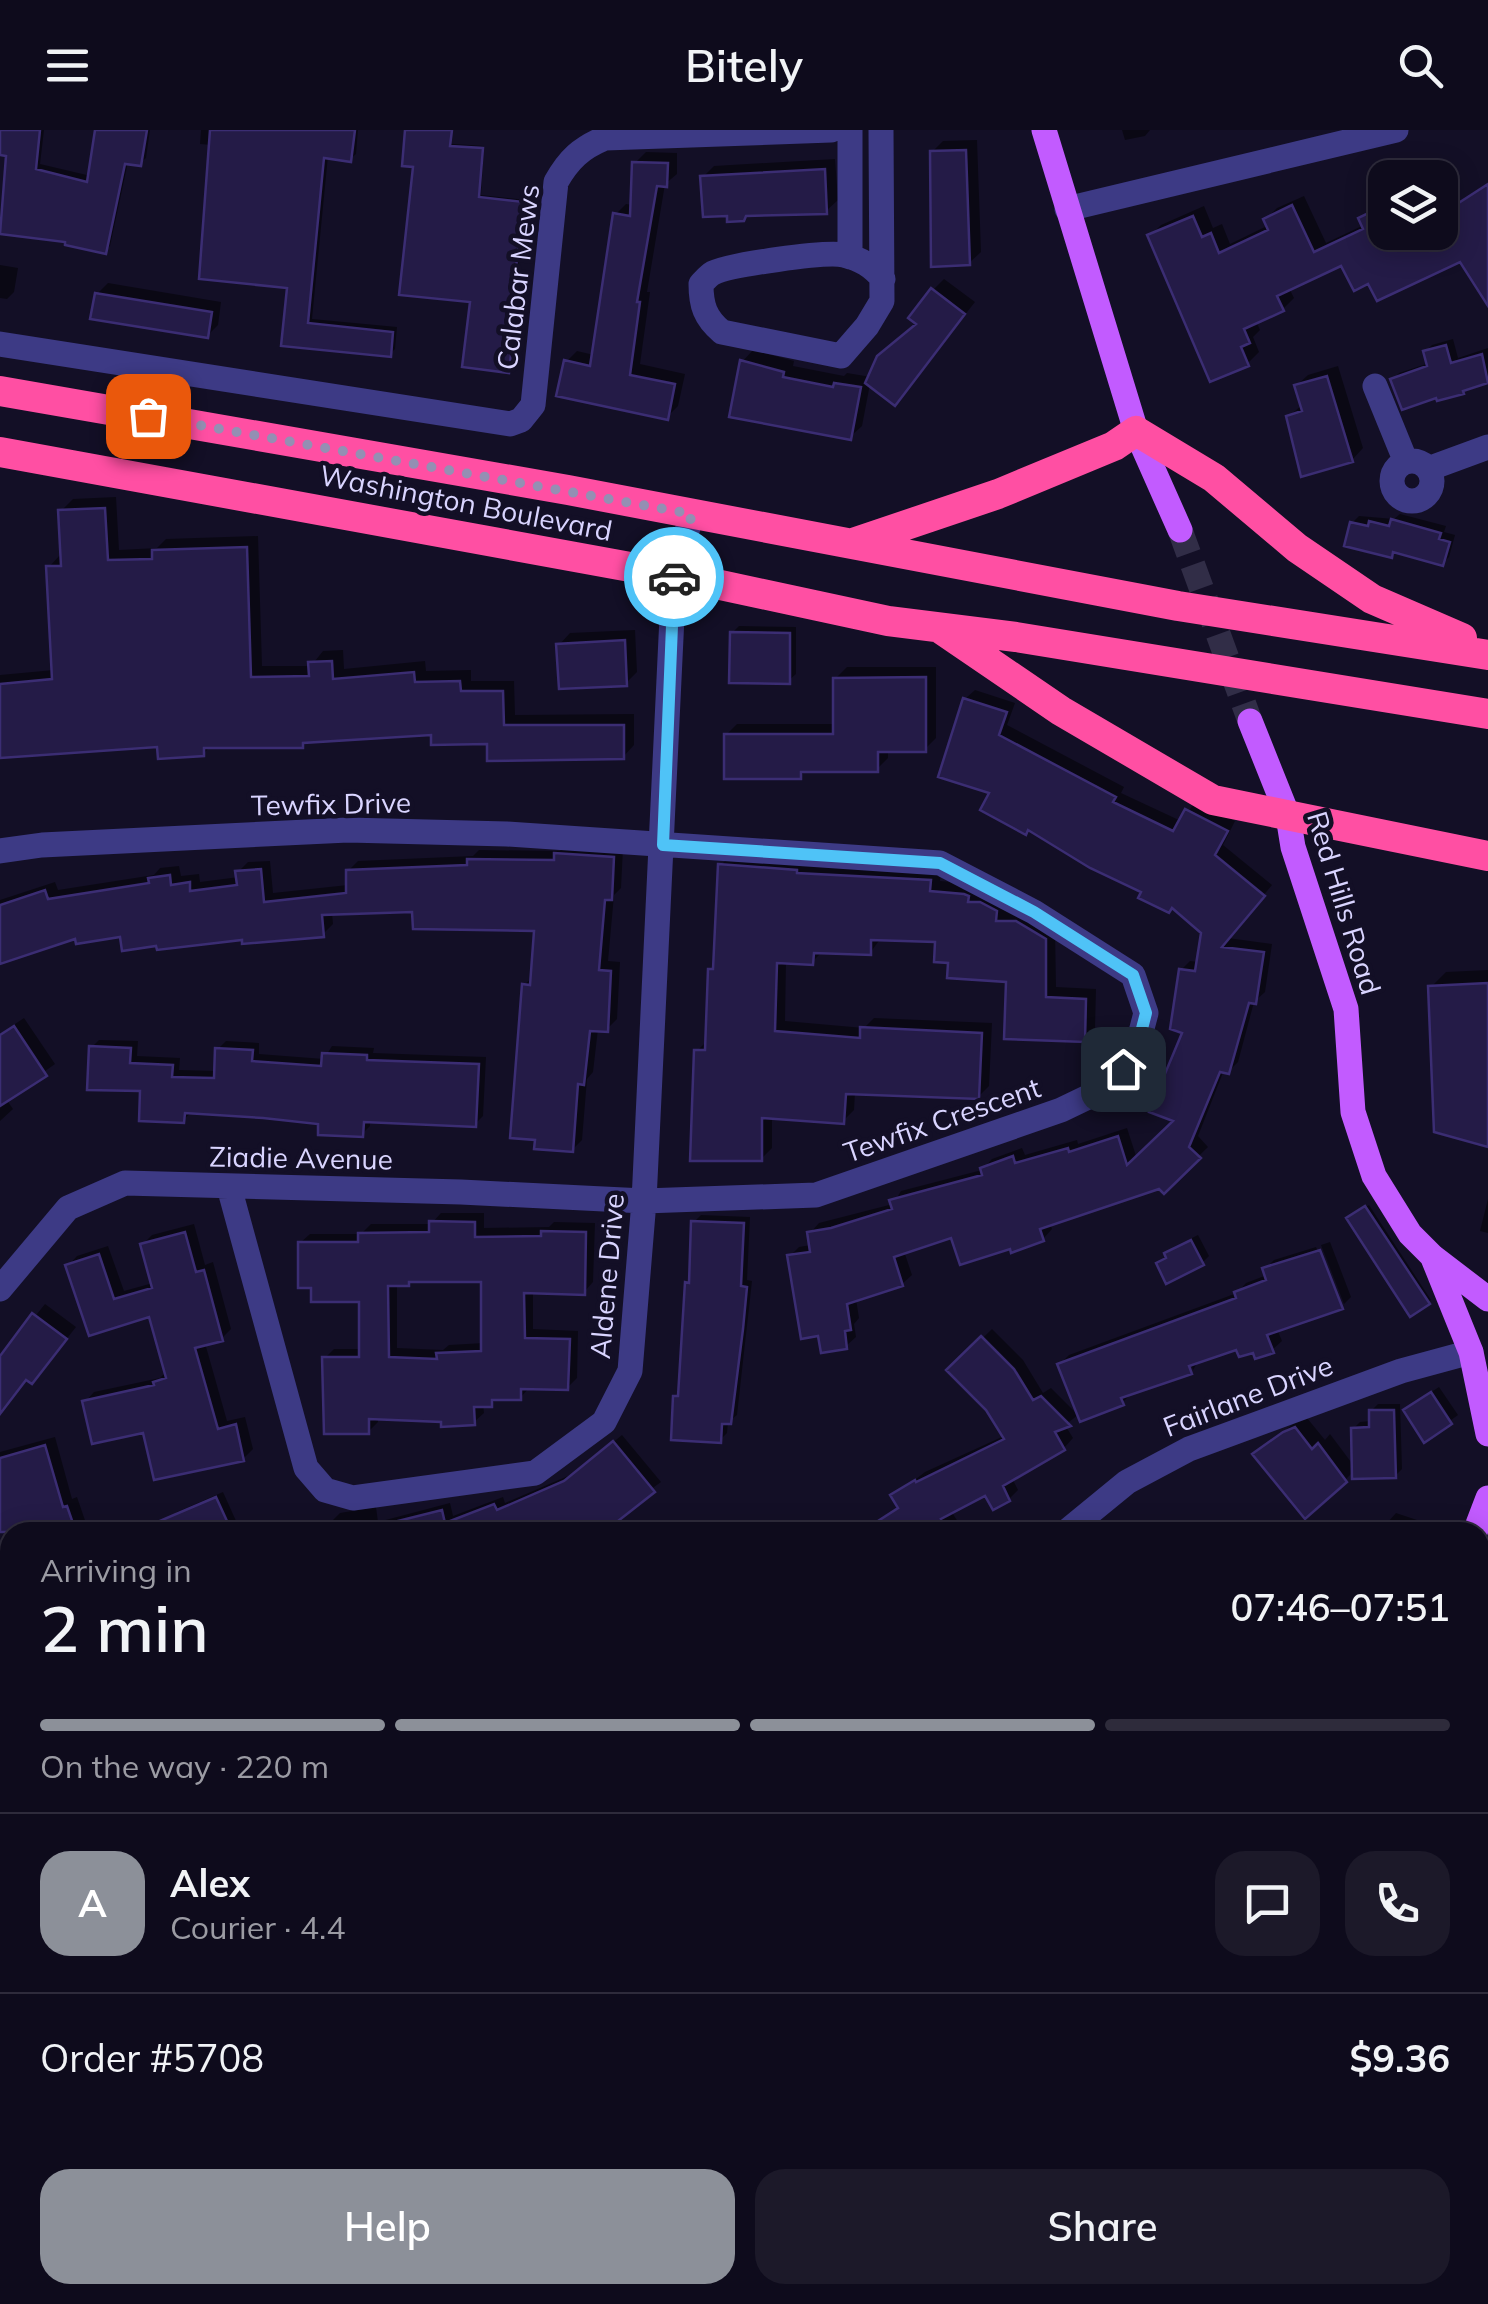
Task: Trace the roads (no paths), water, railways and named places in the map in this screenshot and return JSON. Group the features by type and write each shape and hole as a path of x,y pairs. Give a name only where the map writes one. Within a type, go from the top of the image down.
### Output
{"highway":[{"name":"Washington Boulevard","path":"0,392 692,514 1264,621 1488,651"},
{"path":"850,544 998,494 1114,446 1136,431 1214,478 1296,548 1372,599 1488,651"},
{"name":"Washington Boulevard","path":"0,452 674,575 888,621 1488,714"},
{"path":"937,626 1061,711 1213,800 1488,856"}],"main road":[{"path":"1044,130 1136,431 1180,530"},
{"name":"Red Hills Road","path":"1250,721 1288,816 1293,848 1346,1009 1353,1112 1374,1176 1410,1234 1488,1299"},
{"path":"1433,1257 1479,1360 1488,1434"},
{"path":"1479,1360 1488,1326"},
{"path":"1479,1522 1488,1498"}],"street":[{"name":"Calabar Mews","path":"0,344 500,424 522,420 533,405 556,182 567,162 584,147 605,138 832,130"},
{"path":"850,130 850,256"},
{"path":"881,130 882,279 882,301 841,356 722,332 710,321 701,302 701,284 714,273 806,256 850,256 871,265 882,279"},
{"path":"1067,209 1396,130"},
{"path":"1375,386 1417,466 1488,447"},
{"name":"Aldene Drive","path":"229,1186 306,1468 325,1490 352,1498 535,1473 604,1422 630,1371 644,1201 674,575 692,514"},
{"name":"Tewfix Drive","path":"0,852 42,845 348,830 507,834 663,845"},
{"name":"Tewfix Crescent","path":"644,1201 816,1195 1061,1110 1110,1086 1136,1052 1146,1013 1133,975 1034,912 940,863 663,845"},
{"name":"Ziadie Avenue","path":"0,1289 68,1208 125,1182 644,1201"},
{"name":"Fairlane Drive","path":"1078,1522 1127,1482 1173,1456 1401,1371 1479,1360"}],"tunnel":[{"path":"1180,530 1250,721"}]}
